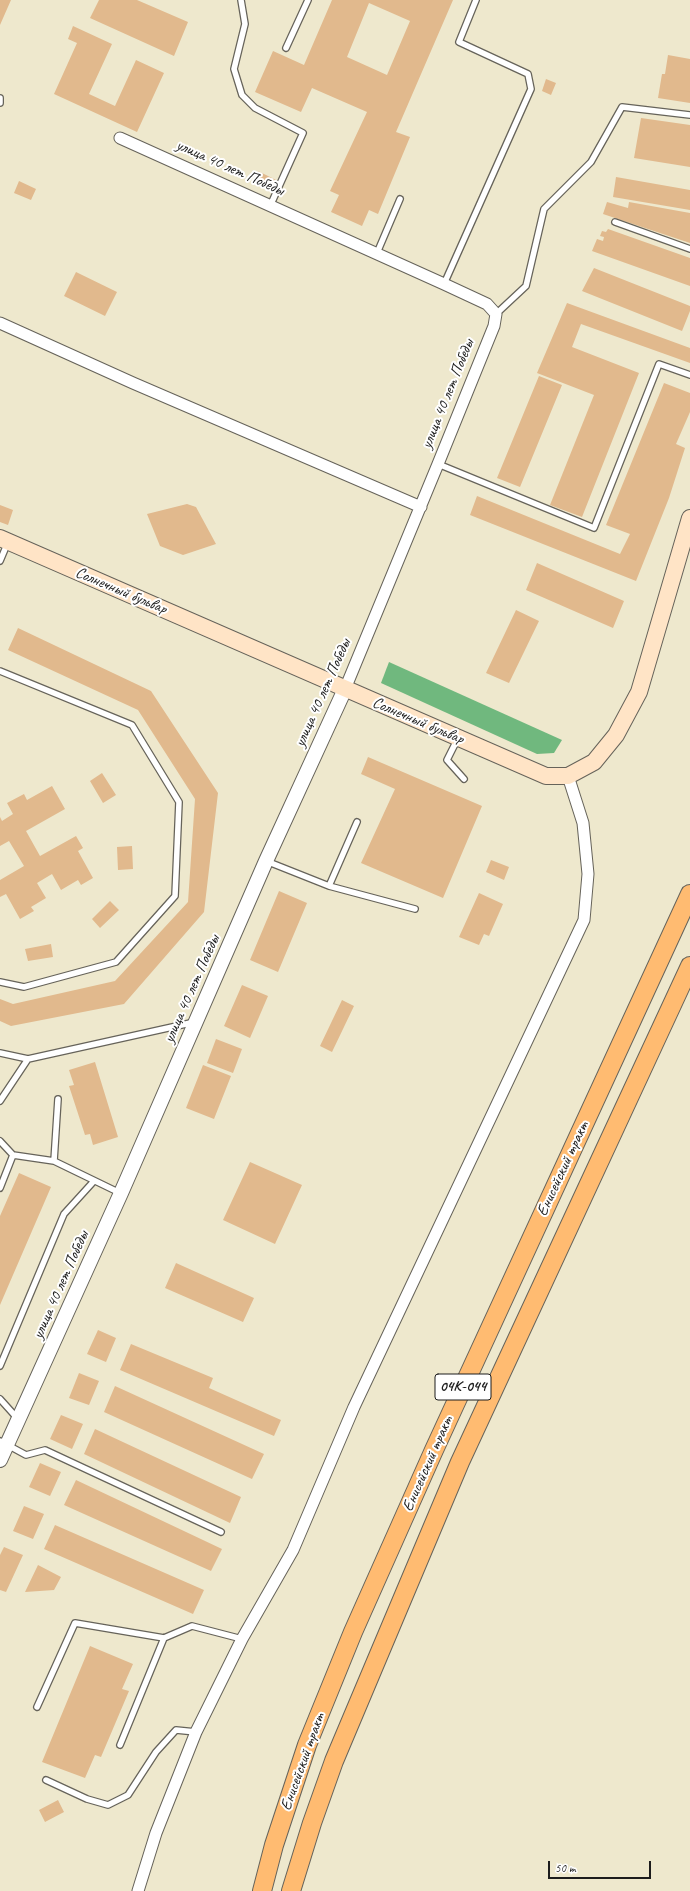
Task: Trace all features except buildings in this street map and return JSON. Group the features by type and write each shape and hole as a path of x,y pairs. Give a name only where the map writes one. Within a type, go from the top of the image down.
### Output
{"main road":[{"name":"Солнечный бульвар","path":"4,540 546,776 568,776 594,762 616,734 639,692 690,518"},
{"name":"Енисейский тракт","path":"262,1891 274,1845 307,1745 353,1632 434,1450 690,894"},
{"name":"Енисейский тракт","path":"292,1891 312,1823 334,1761 460,1462 690,966"}],"street":[{"name":"улица 40 лет Победы","path":"0,1460 3,1443 18,1420 121,1193 266,861 345,689 494,326 496,314 488,304 271,204 120,138"},
{"path":"0,324 421,507"},
{"path":"138,1891 156,1833 196,1732 242,1639 293,1550 354,1407 584,920 588,874 583,823 568,776"}],"lane":[{"path":"241,0 245,24 234,69 242,95 255,108 303,133 271,204"},
{"path":"286,48 308,0"},
{"path":"444,284 531,89 528,74 459,42 476,0"},
{"path":"0,98 0,103"},
{"path":"496,314 526,286 544,209 591,162 622,107 690,115"},
{"path":"377,253 400,199"},
{"path":"614,222 690,249"},
{"path":"438,464 594,528 659,364 690,375"},
{"path":"0,561 4,540"},
{"path":"0,671 132,725 179,802 175,896 116,962 24,987 0,982"},
{"path":"458,737 447,760 464,780"},
{"path":"329,886 357,822"},
{"path":"266,861 329,886 415,909"},
{"path":"0,1053 28,1059 196,1021"},
{"path":"0,1101 28,1059"},
{"path":"54,1161 58,1099"},
{"path":"0,1141 14,1155 54,1161 121,1193"},
{"path":"0,1188 14,1155"},
{"path":"0,1366 64,1214 94,1181"},
{"path":"0,1399 18,1420"},
{"path":"3,1443 26,1455 45,1450 221,1532"},
{"path":"37,1708 75,1622 164,1638 192,1626 242,1639"},
{"path":"120,1745 164,1638"},
{"path":"46,1780 87,1799 108,1805 128,1796 156,1752 176,1730 196,1732"}],"green space":[{"path":"389,662 562,740 554,753 537,754 381,683"}]}
